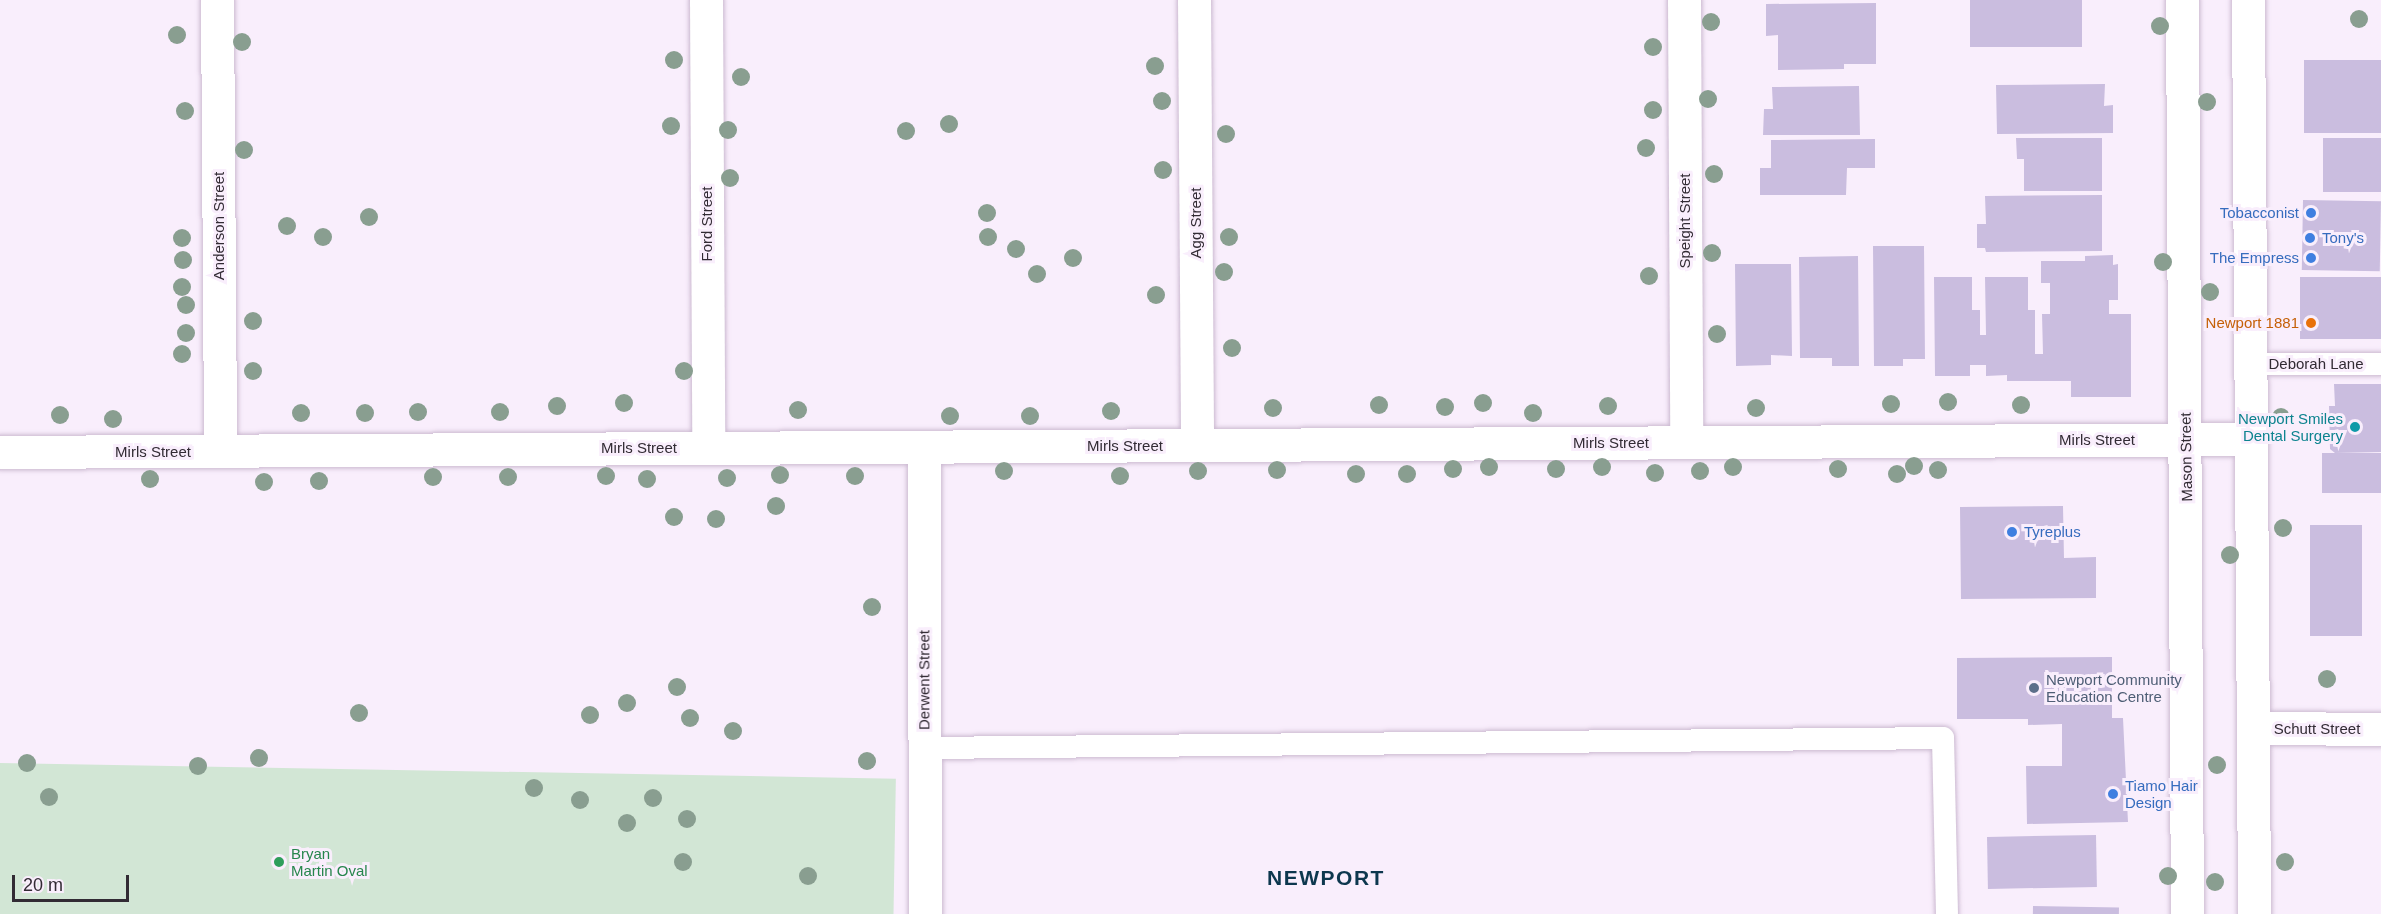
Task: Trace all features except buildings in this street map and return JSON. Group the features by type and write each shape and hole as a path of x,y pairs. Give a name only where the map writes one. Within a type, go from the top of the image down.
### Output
{"street":[{"name":"Anderson Street","path":"217,0 220,451"},
{"name":"Ford Street","path":"706,0 708,448"},
{"name":"Agg Street","path":"1194,0 1197,445"},
{"name":"Speight Street","path":"1684,0 1686,442"},
{"name":"Mason Street","path":"2182,0 2187,914"},
{"path":"2248,0 2254,914"},
{"name":"Mirls Street","path":"0,452 2251,439"},
{"name":"Derwent Street","path":"924,447 925,914"},
{"name":"Schutt Street","path":"2253,728 2381,729"}],"lane":[{"name":"Deborah Lane","path":"2250,364 2381,364"},
{"path":"924,748 1942,738 1947,914"}],"green space":[{"name":"Bryan Martin Oval","path":"0,763 896,779 894,914 0,914"}],"place":[{"name":"Tobacconist","path":"2311,213"},
{"name":"Tony's","path":"2310,238"},
{"name":"The Empress","path":"2311,258"},
{"name":"Newport 1881","path":"2311,323"},
{"name":"Newport Smiles Dental Surgery","path":"2355,427"},
{"name":"Tyreplus","path":"2012,532"},
{"name":"Newport Community Education Centre","path":"2034,688"},
{"name":"Tiamo Hair Design","path":"2113,794"},
{"name":"Bryan Martin Oval","path":"279,862"}],"district":[{"name":"NEWPORT","path":"1326,878"}]}
